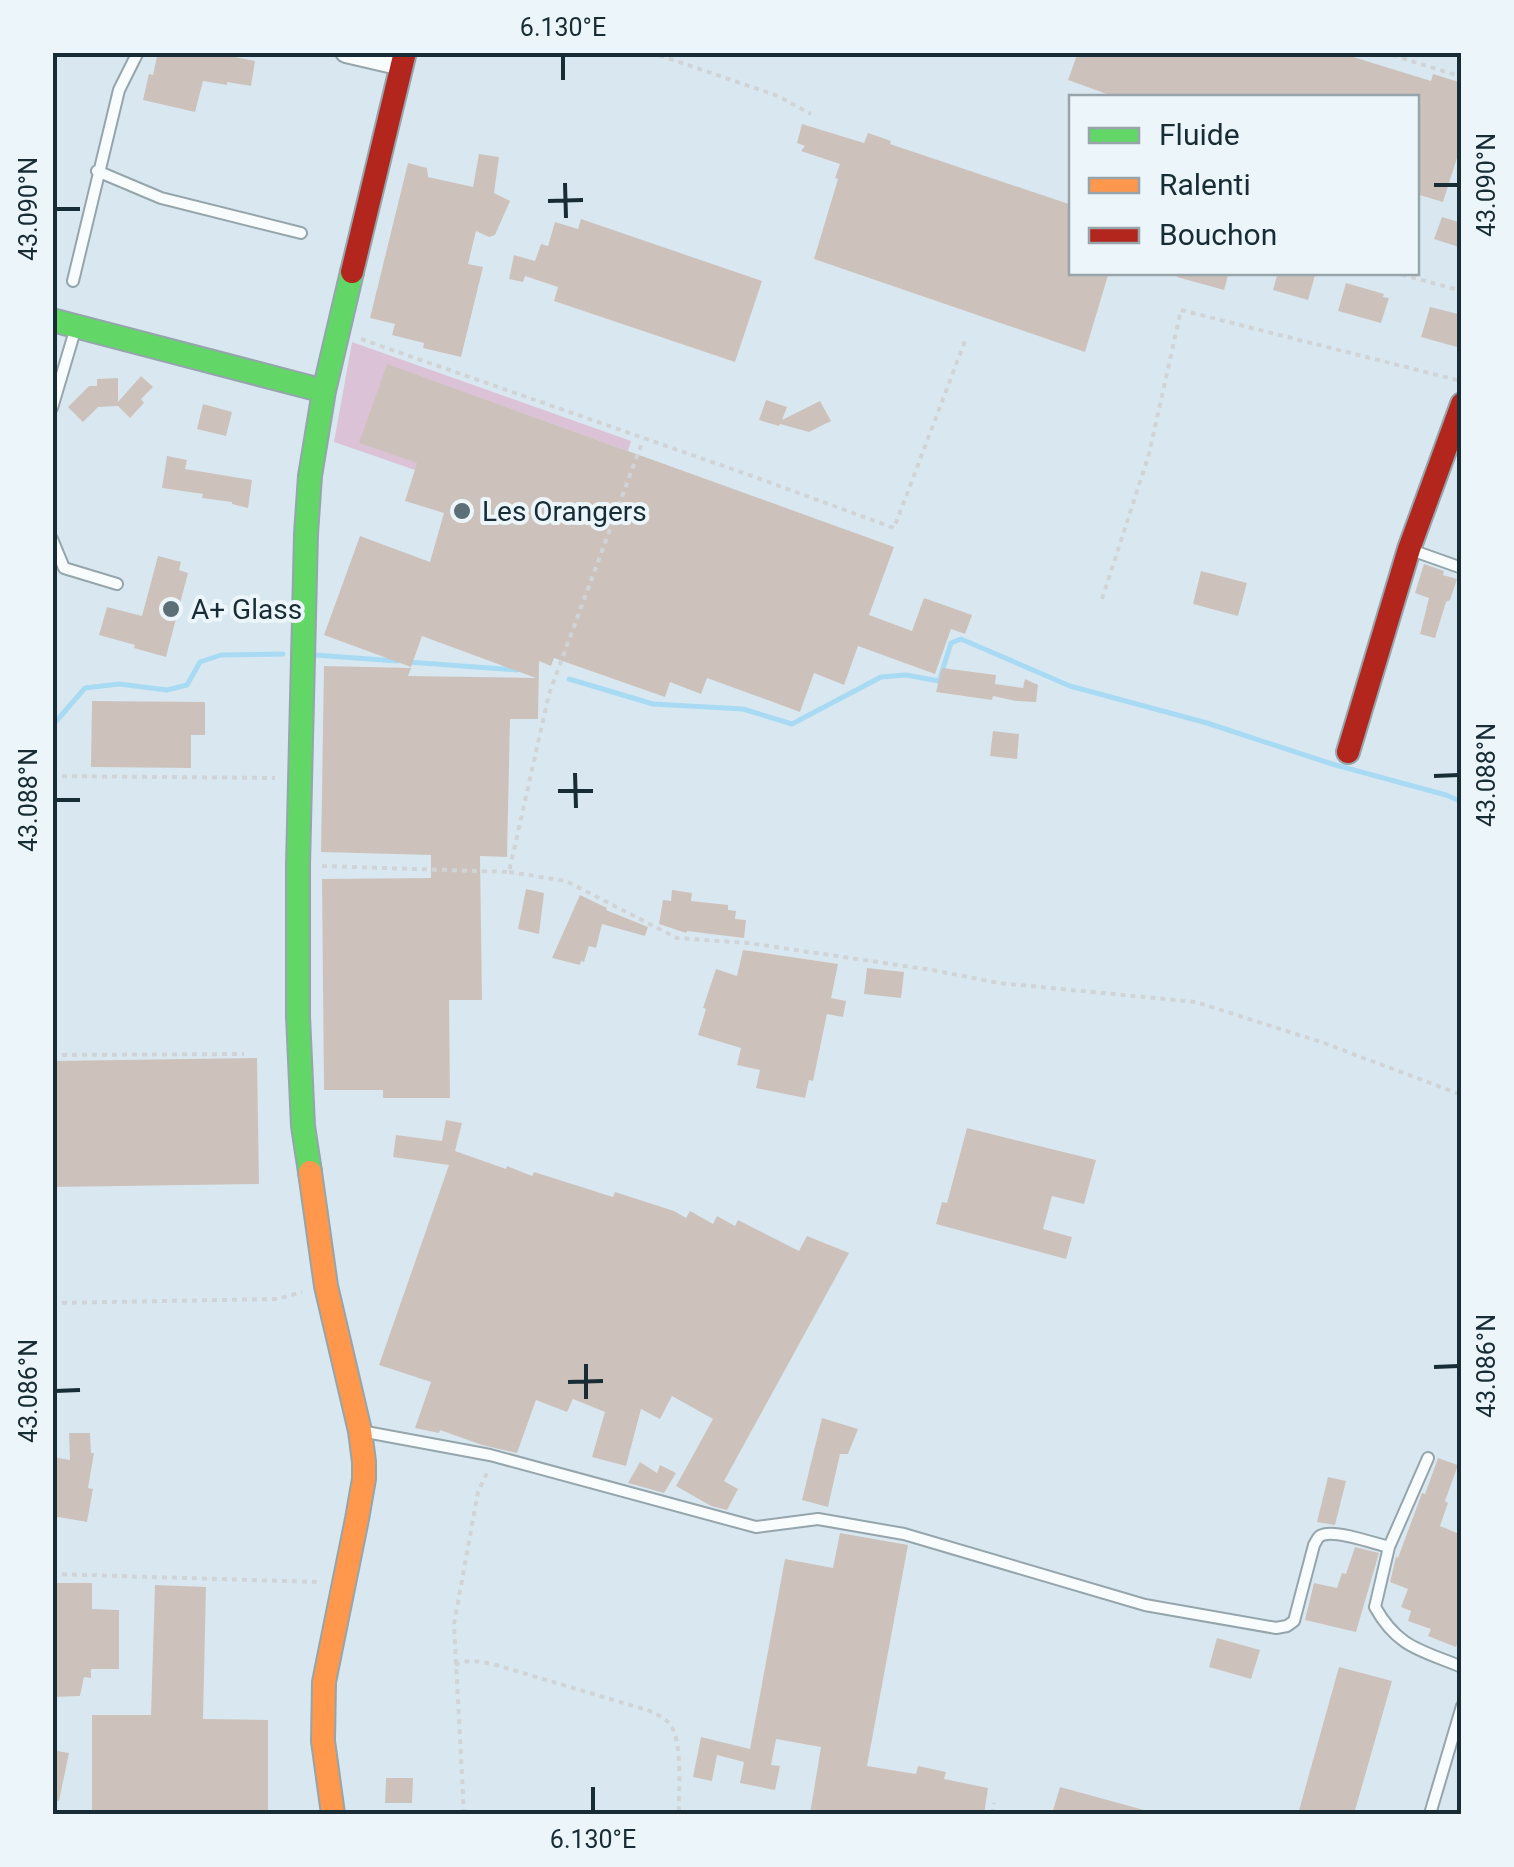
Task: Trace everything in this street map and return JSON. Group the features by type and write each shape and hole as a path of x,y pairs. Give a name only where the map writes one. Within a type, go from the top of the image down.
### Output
{"main road":[{"path":"340,1812 323,1741 322,1704 327,1659 364,1479 360,1431 326,1286 302,1108 298,865 310,476 337,331 404,59"},
{"path":"52,320 324,392"},
{"path":"1348,752 1409,550 1462,404"}],"street":[{"path":"346,52 404,59"}],"lane":[{"path":"73,281 118,90 138,52"},
{"path":"98,170 160,198 301,233"},
{"path":"52,408 76,326"},
{"path":"52,539 64,568 117,584"},
{"path":"1409,550 1462,568"},
{"path":"360,1431 493,1456 756,1527 818,1519 904,1534 1145,1605 1276,1628 1294,1621 1318,1537 1326,1534 1389,1547"},
{"path":"1428,1458 1389,1547 1375,1607 1387,1627 1405,1644 1462,1667"},
{"path":"1430,1814 1462,1706"}],"path":[{"path":"650,52 778,96 811,114"},
{"path":"1383,52 1462,77"},
{"path":"1402,275 1462,292"},
{"path":"1102,599 1149,454 1181,310 1462,381"},
{"path":"337,331 894,528 965,341"},
{"path":"509,872 549,694 644,438"},
{"path":"52,776 300,778"},
{"path":"298,865 509,872 566,882 677,938 748,943 999,982 1196,1002 1324,1043 1462,1094"},
{"path":"52,1056 244,1054"},
{"path":"52,1303 276,1299 326,1286"},
{"path":"464,1814 454,1624 478,1492 493,1456"},
{"path":"52,1574 342,1582"},
{"path":"455,1665 465,1660 485,1663 659,1716 671,1726 678,1744 678,1814"},
{"path":"992,1814 994,1803"}],"shaded area":[{"path":"352,342 631,441 628,451 388,365 446,473 444,480 334,442"}],"building":[{"path":"158,52 209,52 255,61 251,86 203,81 195,112 143,100"},
{"path":"1078,52 1337,52 1431,81 1433,74 1462,83 1462,142 1443,202 1419,195 1419,95 1110,95 1068,80"},
{"path":"802,124 864,143 868,133 891,141 890,144 1069,204 1069,275 1108,275 1085,352 814,259 840,164 801,151 805,146 797,143"},
{"path":"479,154 499,157 494,193 510,201 495,235 489,237 476,231 468,264 483,267 461,357 392,335 395,324 370,318 408,163 427,168 428,177 473,187"},
{"path":"1442,217 1462,223 1462,248 1434,239"},
{"path":"581,219 762,281 735,362 554,301 558,287 525,276 523,282 509,279 514,255 535,261 541,244 548,246 555,222 578,229"},
{"path":"1177,275 1228,275 1224,290"},
{"path":"1277,275 1315,275 1308,300 1273,290"},
{"path":"1346,283 1389,298 1381,323 1338,311"},
{"path":"1430,307 1462,315 1457,347 1421,337"},
{"path":"387,364 894,547 869,615 912,631 924,598 972,615 965,634 951,629 935,674 858,646 844,685 814,673 800,712 707,678 701,694 670,682 665,697 554,658 551,666 539,661 538,719 510,719 507,857 480,856 482,1000 449,1000 450,1098 383,1098 383,1090 324,1090 322,879 431,878 431,855 321,852 324,666 411,668 408,676 536,678 422,636 411,667 324,635 360,536 430,562 444,513 405,501 417,463 359,443"},
{"path":"141,376 153,387 130,418 118,406 98,407 83,422 68,407 89,386 97,386 97,379 118,378 118,402"},
{"path":"766,400 787,407 782,420 820,401 831,421 809,432 759,420"},
{"path":"203,404 232,412 226,436 197,429"},
{"path":"167,456 187,460 185,469 252,480 248,508 202,498 203,494 162,488"},
{"path":"158,556 181,562 179,570 188,573 166,657 99,635 107,607 142,616"},
{"path":"1424,564 1457,579 1435,638 1420,634 1429,598 1415,593"},
{"path":"1201,571 1247,583 1238,616 1193,604"},
{"path":"942,668 996,675 995,684 1023,688 1025,679 1038,685 1036,702 936,692"},
{"path":"92,701 205,702 205,735 191,735 191,768 91,767"},
{"path":"993,731 1019,734 1017,759 990,756"},
{"path":"526,889 544,893 539,934 518,929"},
{"path":"672,890 692,893 691,901 728,905 728,910 736,911 735,919 746,920 744,938 686,933 659,924 663,900 671,901"},
{"path":"580,895 648,927 645,936 602,924 596,948 589,946 580,965 552,958"},
{"path":"743,950 838,964 831,998 846,1001 843,1017 827,1014 813,1081 809,1080 805,1098 756,1088 760,1070 737,1065 741,1048 698,1035 716,969 737,976"},
{"path":"867,968 904,972 901,998 864,994"},
{"path":"257,1058 259,1184 52,1187 52,1061"},
{"path":"446,1120 462,1123 455,1151 506,1169 507,1166 532,1176 534,1172 613,1197 615,1192 686,1218 690,1211 713,1224 717,1216 735,1226 738,1220 799,1251 807,1236 849,1253 724,1481 738,1489 727,1510 711,1506 676,1486 713,1419 672,1396 660,1419 641,1409 626,1466 592,1457 605,1412 573,1399 567,1412 536,1400 517,1453 440,1430 439,1433 415,1428 431,1382 379,1365 449,1165 393,1157 396,1135 442,1141"},
{"path":"967,1128 1096,1160 1084,1204 1052,1196 1043,1229 1072,1237 1066,1259 936,1224 942,1202 947,1203"},
{"path":"822,1418 858,1429 848,1454 840,1454 828,1507 802,1500"},
{"path":"69,1433 90,1433 94,1453 88,1488 93,1489 87,1522 52,1516 52,1457 70,1460"},
{"path":"1438,1458 1458,1465 1440,1526 1462,1535 1462,1632 1456,1647 1428,1636 1431,1629 1408,1621 1411,1611 1401,1607 1408,1589 1390,1582 1396,1557"},
{"path":"640,1462 657,1473 660,1465 676,1473 664,1493 628,1483"},
{"path":"1328,1477 1346,1481 1335,1525 1317,1522"},
{"path":"840,1533 908,1545 867,1766 916,1774 918,1766 946,1772 944,1779 988,1788 984,1814 810,1814 821,1747 776,1739 771,1765 780,1766 775,1790 740,1783 744,1762 717,1755 712,1781 693,1777 701,1737 750,1749 785,1559 833,1568"},
{"path":"1355,1547 1379,1553 1356,1632 1305,1620 1314,1583 1337,1588"},
{"path":"52,1583 92,1583 92,1609 119,1610 119,1669 91,1669 91,1678 84,1677 80,1696 52,1697"},
{"path":"155,1585 206,1587 203,1719 268,1720 268,1814 92,1814 92,1715 151,1715"},
{"path":"1217,1638 1260,1650 1251,1679 1209,1667"},
{"path":"1339,1667 1392,1681 1354,1814 1298,1814"},
{"path":"52,1750 69,1753 59,1801 52,1800"},
{"path":"386,1778 413,1778 412,1803 385,1803"},
{"path":"1060,1787 1144,1810 1143,1814 1052,1814"}],"waterway":[{"path":"569,679 653,704 743,709 792,724 881,677 906,675 939,681 951,643 961,639 1070,686 1207,723 1462,802"},
{"path":"52,726 85,688 119,684 167,690 187,685 200,662 221,655 283,654"},
{"path":"315,655 397,661"},
{"path":"408,662 517,670"}],"traffic: fast":[{"path":"310,1172 303,1126 298,1016 306,534 310,476 324,391 352,272"},
{"path":"52,320 324,391"}],"traffic: slow":[{"path":"310,1172 326,1286 364,1462 357,1519 324,1682 323,1741 333,1814"}],"traffic: jam":[{"path":"352,272 405,52"},
{"path":"1348,752 1409,549 1462,404"}],"place":[{"name":"Les Orangers","path":"462,511"},
{"name":"A+ Glass","path":"171,609"}]}
